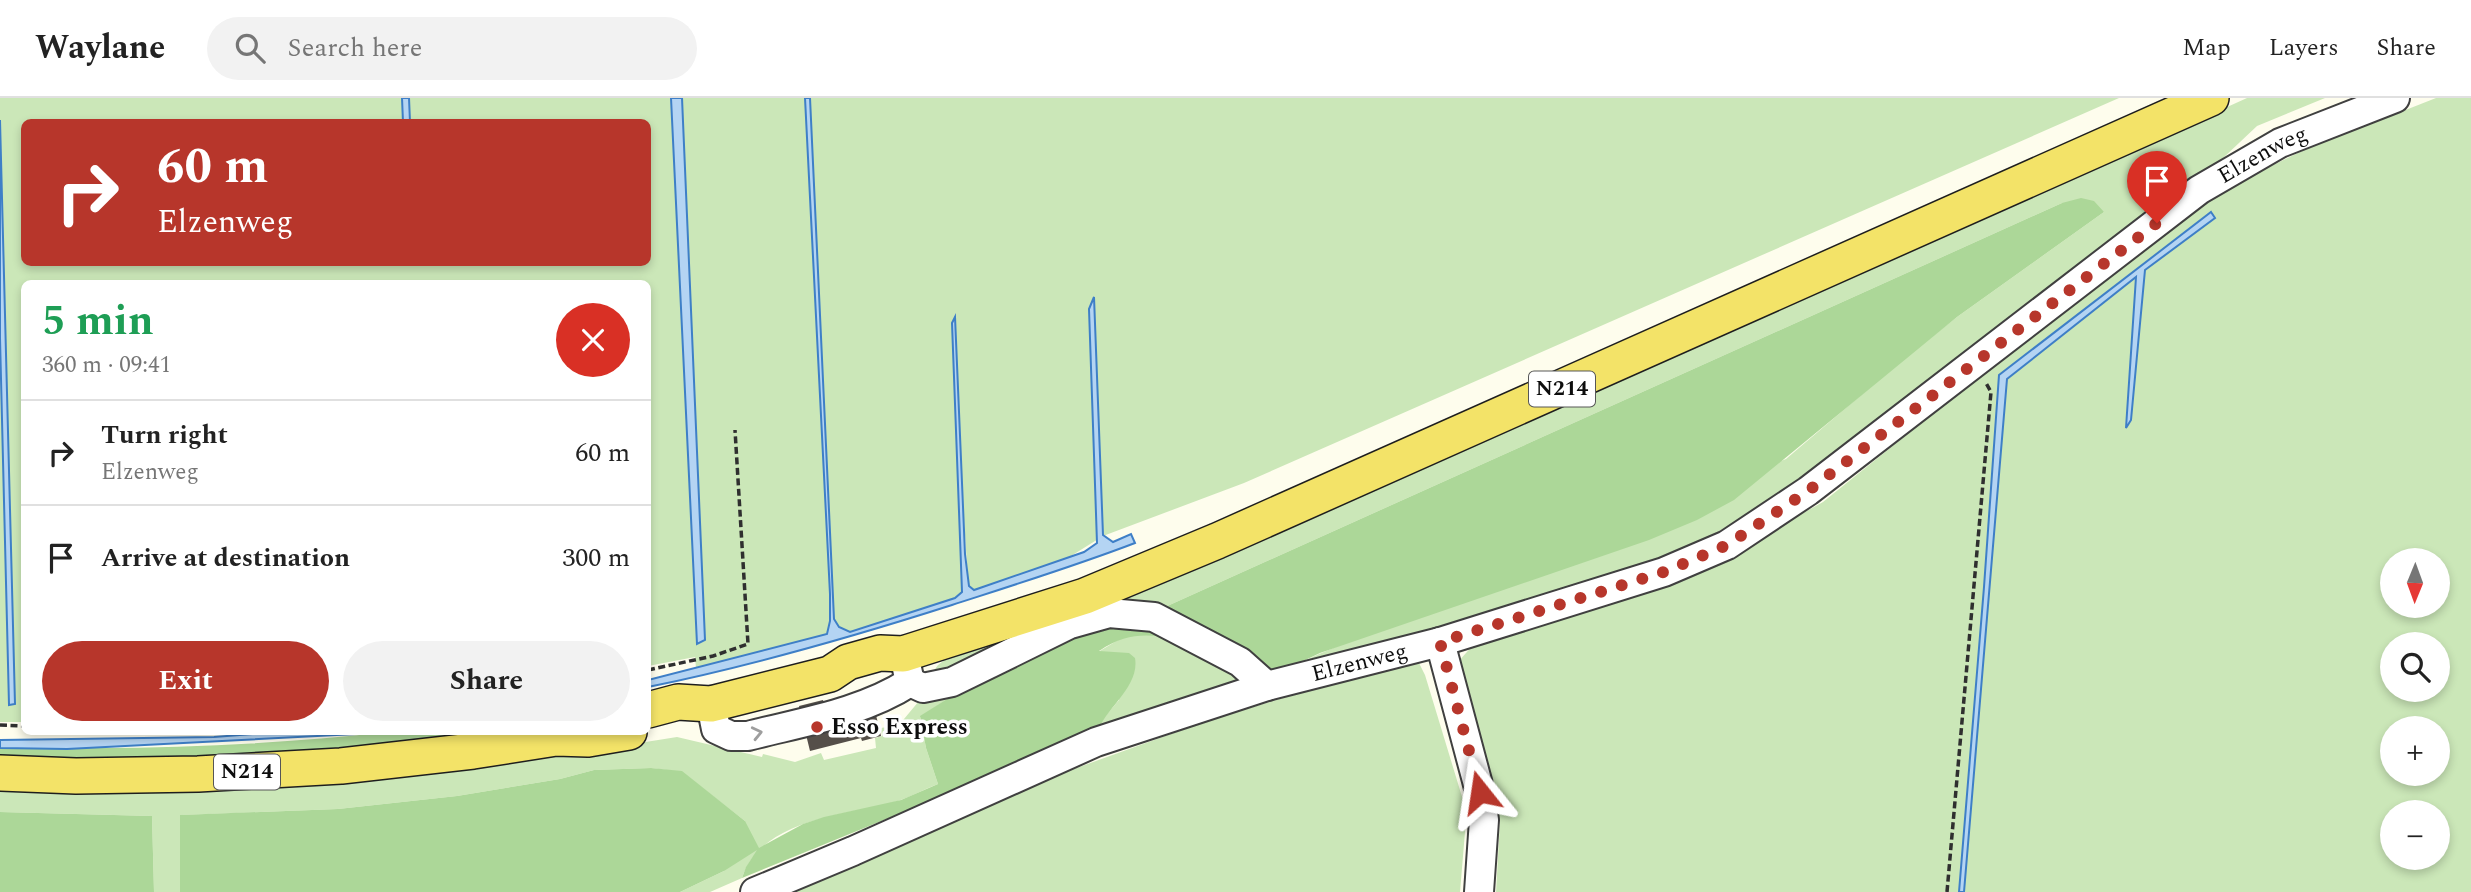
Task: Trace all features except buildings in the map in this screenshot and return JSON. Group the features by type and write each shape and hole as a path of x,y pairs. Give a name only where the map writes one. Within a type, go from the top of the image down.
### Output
{"main road":[{"name":"N214","path":"651,727 680,722 711,704 830,674 853,678 887,668 906,668 1085,596 1217,541 2211,98"},
{"name":"N214","path":"651,709 678,702 711,704"},
{"name":"N214","path":"0,773 76,776 198,774 341,766 473,751 563,735 588,739 611,735"}],"street":[{"name":"Elzenweg","path":"755,892 1096,742 1267,686 1440,642 1664,572 1727,545 1808,491 2200,190 2280,143 2395,98"},
{"path":"711,704 716,729 731,736 748,736 847,710 890,695 906,668 923,688 952,682 1070,624 1110,614 1154,617 1240,662 1267,686"},
{"path":"1440,642 1480,792 1484,820 1479,892"}],"path":[{"path":"1947,892 1991,392 1973,363"},
{"path":"651,669 713,656 748,644 735,430"},
{"path":"0,725 21,726"}],"green space":[{"path":"0,98 805,98 830,594 827,634 696,668 695,657 651,665 651,280 21,280 21,722 0,722"},
{"path":"810,98 2119,98 1244,483 1103,536 1055,566 969,595 954,368 963,592 955,598 850,632 839,628 834,619"},
{"path":"2247,98 2325,98 2257,126 2204,176 2167,199 2067,274 1856,442 1781,495 1697,544 1650,567 1276,674 1786,459 1957,317 2104,212 2062,203 1154,612 1103,603 1885,262"},
{"path":"2436,98 2471,98 2471,892 1496,892 1500,822 1460,692 1458,662 1474,644 1758,538 1823,502 2171,222 2232,185 2304,150"},
{"path":"2081,198 2094,201 2104,212 1957,317 1734,500 1697,520 1649,540 1320,653 1276,674 1154,612 2062,203"},
{"path":"1061,621 927,680 938,665 950,656"},
{"path":"1127,622 1175,638 1136,636 1118,641 1099,651 1129,653 1135,658 1135,669 1127,688 1097,733 742,878 757,850 724,871 680,892 180,892 180,815 338,809 457,796 560,779 594,770 651,768 682,771 745,821 759,848 803,824 901,800 938,784 926,748 920,716 955,694 1092,628"},
{"path":"1147,634 1175,638 1231,670 1239,679 1237,687 1097,733 1102,720 1119,700 1098,652 1125,636"},
{"path":"1400,662 1419,663 1425,675 1463,800 1465,832 1460,892 776,892 1010,792 1204,722"},
{"path":"955,694 920,717 926,748 938,784 898,801 831,816 786,831 752,858 742,878 710,892 680,892 724,871 745,821 682,772 651,768 594,770 560,779 457,796 338,809 181,815 180,892 154,892 152,816 0,812 0,785 465,760 514,763 677,737 762,757 763,754 795,762 821,753 824,760 876,748 875,738 882,736 881,728 899,725 924,695"},
{"path":"356,735 478,735 250,756 0,763 0,746 97,748 291,741"},
{"path":"0,812 152,816 154,892 0,892"}],"water":[{"path":"402,98 409,98 410,119 403,119"},
{"path":"671,98 682,98 705,640 697,644"},
{"path":"805,98 810,98 834,619 839,627 850,632 955,598 962,592 952,323 955,317 965,554 969,586 974,590 1084,552 1097,543 1089,309 1094,297 1103,535 1113,542 1131,534 1135,543 877,628 763,660 651,686 651,679 827,634 830,594"},
{"path":"0,120 15,704 9,705 0,338"},
{"path":"2211,212 2215,218 2145,270 2131,420 2126,428 2136,277 2007,379 1964,892 1959,892 1999,375"},
{"path":"337,735 67,749 0,748 0,740"}],"place":[{"name":"Esso Express","path":"817,727"}],"route":[{"path":"1480,792 1440,642 1664,572 1727,545 1808,491 2157,223"}]}
